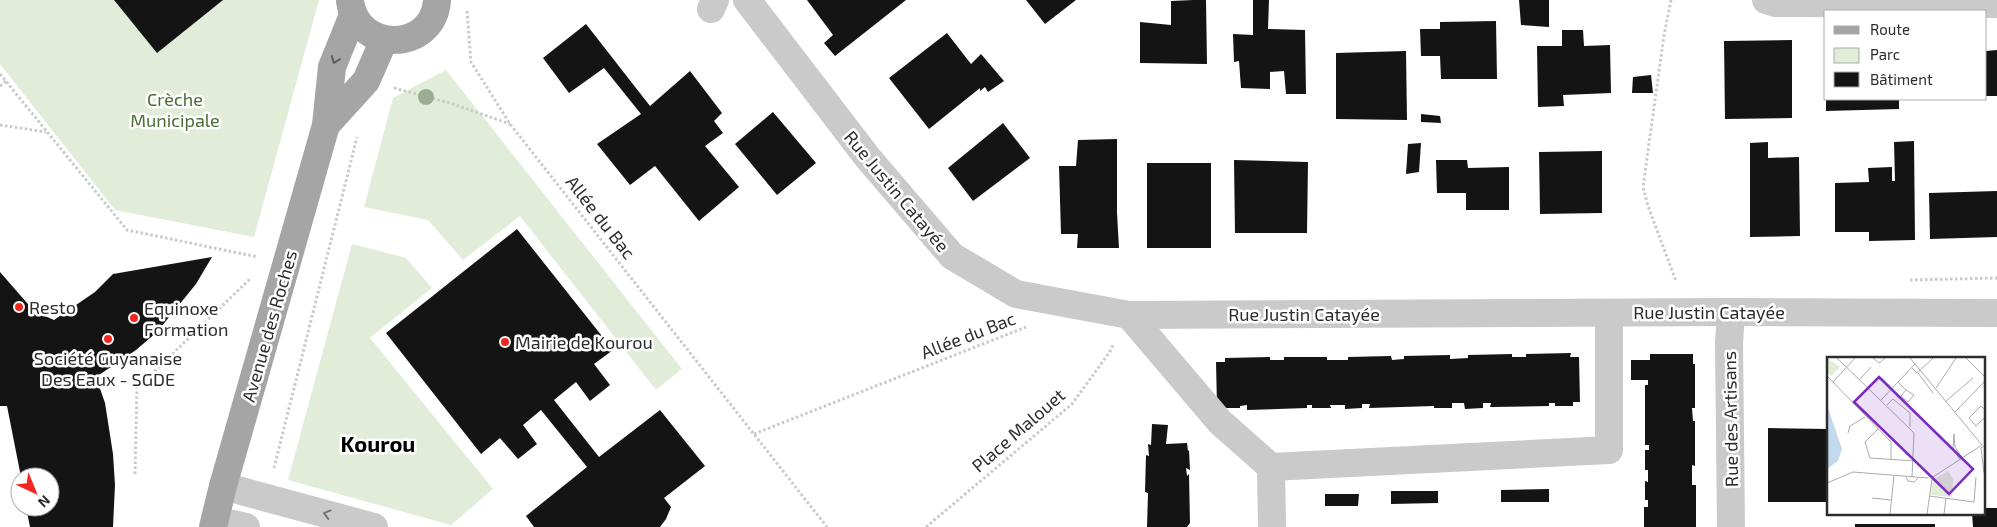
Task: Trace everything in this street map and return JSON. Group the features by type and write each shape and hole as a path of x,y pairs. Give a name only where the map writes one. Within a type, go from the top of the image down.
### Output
{"main road":[{"path":"352,7 360,26 371,35 384,40 397,41 410,38 422,30 431,20 437,7 437,0"},
{"name":"Avenue des Roches","path":"214,523 326,124 332,67 352,7"},
{"name":"Avenue des Roches","path":"326,124 366,81 384,40"}],"street":[{"name":"Rue Justin Catayée","path":"747,0 868,158 952,256 1016,294 1128,315 1678,312 1997,313"},
{"path":"1766,0 1775,3 1997,4"},
{"name":"Rue des Artisans","path":"1731,312 1729,343 1732,527"},
{"path":"1128,315 1220,422 1271,467 1610,450 1609,313"},
{"path":"1271,467 1272,527"},
{"path":"223,486 374,527"},
{"path":"214,523 246,527"}],"path":[{"path":"1671,0 1664,35 1643,187 1648,206 1678,286 1678,312"},
{"name":"Allée du Bac","path":"466,9 471,62 510,124 827,527"},
{"path":"0,74 127,230 261,258"},
{"path":"0,86 6,81"},
{"path":"366,81 450,103 510,124"},
{"path":"0,125 46,132"},
{"path":"274,469 357,136"},
{"path":"135,474 137,388 256,273"},
{"name":"Place Malouet","path":"926,527 1072,404 1109,353 1128,315"},
{"name":"Allée du Bac","path":"754,434 1033,324"}],"green space":[{"name":"Crèche Municipale","path":"0,0 319,0 254,237 115,210 0,64"},
{"path":"446,70 682,369 656,390 520,216 463,260 428,220 364,207 393,98"},
{"path":"352,244 406,258 432,288 370,338 493,489 451,525 288,480"}],"building":[{"path":"114,0 223,0 157,53"},
{"path":"807,0 906,0 835,56 824,43 833,35"},
{"path":"1026,0 1076,0 1045,24"},
{"path":"1206,0 1207,64 1140,63 1140,22 1171,25 1171,1"},
{"path":"1253,0 1269,0 1268,29 1305,30 1306,94 1286,94 1284,71 1270,72 1270,89 1241,88 1239,61 1234,62 1233,34 1253,35"},
{"path":"1519,0 1549,0 1549,27 1521,25"},
{"path":"1496,21 1497,79 1441,79 1440,56 1421,56 1420,29 1440,29 1440,22"},
{"path":"586,24 650,106 690,71 722,113 714,121 723,133 705,146 739,187 699,221 655,166 630,185 597,144 641,114 604,68 569,93 543,58"},
{"path":"1562,30 1583,30 1584,46 1610,45 1611,93 1563,95 1564,106 1538,107 1537,46 1562,46"},
{"path":"947,33 971,64 981,54 1004,81 988,92 985,87 980,91 980,88 929,129 889,78"},
{"path":"1792,40 1792,118 1725,119 1724,41"},
{"path":"1997,50 1997,96 1987,96 1987,51"},
{"path":"1406,51 1407,120 1336,119 1336,53"},
{"path":"1651,75 1653,93 1632,93 1633,77"},
{"path":"1826,100 1899,100 1899,109 1826,111"},
{"path":"773,112 816,163 777,195 735,144"},
{"path":"1421,114 1440,116 1441,123 1421,122"},
{"path":"1003,123 1030,158 973,201 948,168"},
{"path":"1117,139 1119,248 1077,248 1078,234 1061,234 1059,166 1076,166 1078,140"},
{"path":"1914,141 1915,240 1869,241 1869,232 1835,232 1835,183 1869,182 1868,168 1892,167 1892,181 1895,181 1894,142"},
{"path":"1768,142 1768,158 1799,157 1800,236 1750,237 1750,143"},
{"path":"1421,143 1419,172 1406,174 1408,144"},
{"path":"1602,151 1602,213 1540,214 1539,152"},
{"path":"1234,160 1308,162 1307,233 1235,233"},
{"path":"1436,160 1467,160 1468,168 1509,167 1509,210 1466,210 1466,193 1437,193"},
{"path":"1147,163 1211,163 1211,248 1147,248"},
{"path":"1997,191 1997,237 1930,239 1929,193"},
{"path":"517,229 613,350 594,364 610,385 590,401 576,382 554,400 599,457 660,410 705,466 664,498 671,507 660,527 534,527 526,516 587,467 541,410 523,425 537,444 518,459 500,438 481,454 386,333"},
{"path":"212,257 196,284 157,332 136,350 96,377 105,403 113,454 115,485 113,527 30,527 28,517 60,517 60,467 19,467 7,406 0,406 0,272 34,311 54,320 95,292 113,274"},
{"path":"1571,353 1570,357 1579,357 1580,402 1573,402 1573,406 1555,406 1555,403 1549,403 1549,406 1490,407 1491,403 1483,403 1483,408 1465,409 1464,403 1452,403 1452,408 1434,408 1434,406 1369,408 1370,404 1362,404 1362,408 1345,409 1345,405 1330,405 1331,408 1312,408 1312,405 1307,405 1307,408 1247,410 1247,405 1240,406 1240,408 1222,408 1217,406 1216,362 1225,362 1225,358 1270,357 1270,360 1284,360 1284,357 1327,357 1327,360 1348,360 1348,357 1391,356 1392,360 1404,359 1404,356 1450,355 1450,359 1468,358 1468,355 1512,354 1512,357 1526,357 1526,354"},
{"path":"1650,354 1693,354 1693,364 1695,364 1695,408 1692,408 1693,421 1695,421 1695,466 1692,465 1692,485 1696,485 1696,527 1644,527 1644,507 1648,507 1648,500 1645,500 1645,481 1648,482 1648,470 1645,470 1645,450 1649,450 1649,445 1645,445 1645,385 1648,385 1648,380 1631,380 1631,360 1650,360"},
{"path":"1152,424 1168,425 1166,444 1187,443 1190,470 1186,468 1187,476 1189,474 1190,523 1187,527 1147,527 1148,493 1145,492 1146,455 1149,456 1148,444 1151,445"},
{"path":"1768,428 1827,429 1827,502 1768,502"},
{"path":"1549,489 1549,502 1501,502 1501,490"},
{"path":"1391,491 1438,491 1438,503 1391,504"},
{"path":"1325,494 1359,494 1358,506 1325,506"},
{"path":"1984,508 1997,508 1997,527 1973,527 1972,514 1984,514"},
{"path":"1859,514 1899,514 1899,515 1859,516"},
{"path":"1855,524 1935,524 1935,527 1855,527"}],"place":[{"name":"Resto","path":"19,307"},
{"name":"Equinoxe Formation","path":"134,318"},
{"name":"Société Guyanaise Des Eaux - SGDE","path":"108,339"},
{"name":"Mairie de Kourou","path":"505,342"}],"district":[{"name":"Kourou","path":"378,443"}]}
